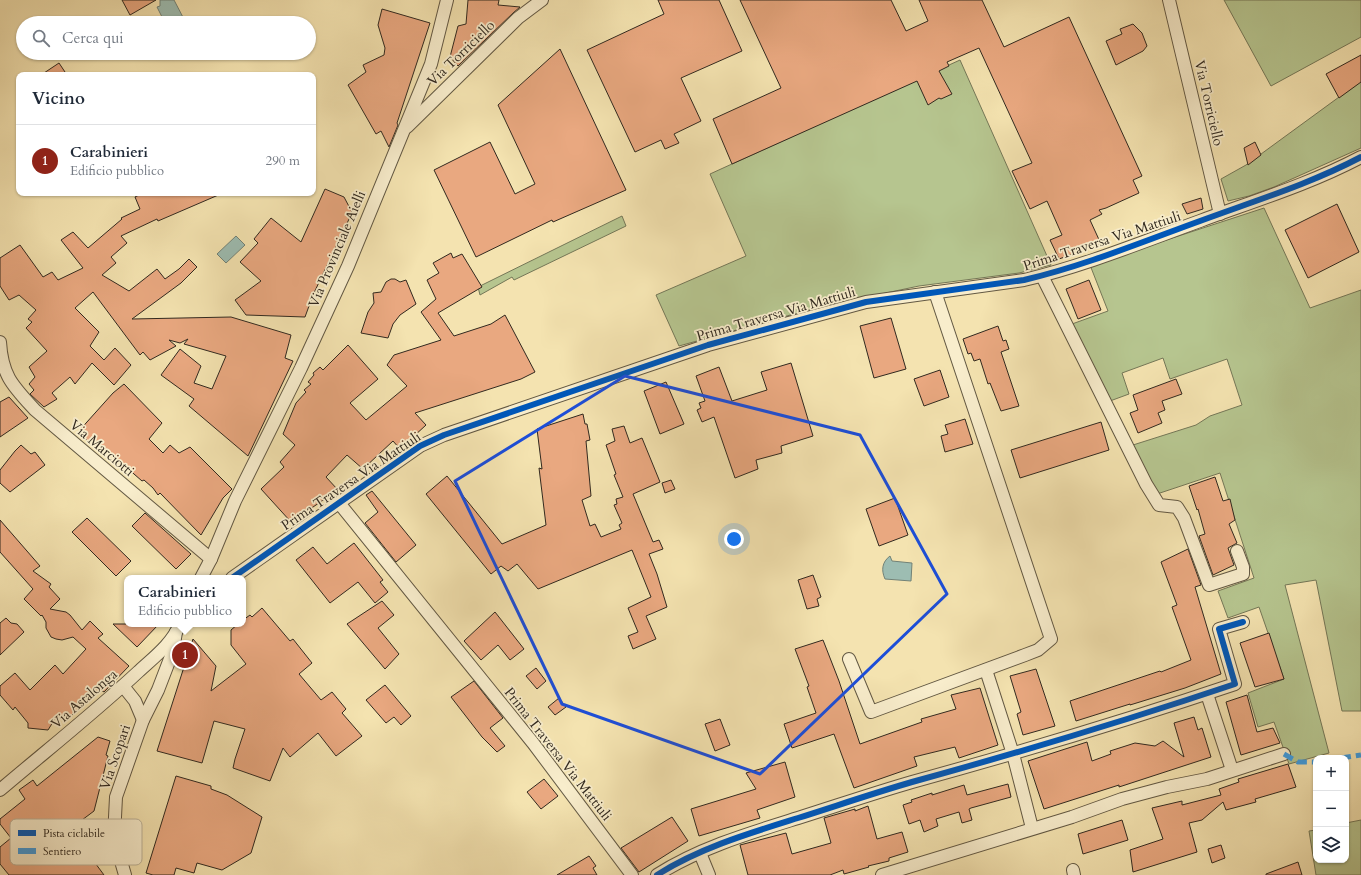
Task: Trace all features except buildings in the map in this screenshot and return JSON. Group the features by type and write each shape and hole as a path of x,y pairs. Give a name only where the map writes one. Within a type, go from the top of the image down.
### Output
{"street":[{"name":"Via Provinciale Aielli","path":"211,559 235,501 301,368 348,266 431,64 447,0"},
{"name":"Via Torriciello","path":"404,130 518,18 542,0"},
{"name":"Via Torriciello","path":"1169,0 1220,214"},
{"name":"Prima Traversa Via Mattiuli","path":"236,575 420,446 444,434 708,345 866,302 1024,280 1042,276 1115,252 1273,196 1361,157"},
{"path":"1042,276 1146,484 1159,504 1177,507 1184,518 1209,585 1243,574 1244,567 1237,551"},
{"path":"849,659 871,712 1038,650 1051,639 935,292"},
{"name":"Via Marciotti","path":"0,342 1,359 5,371 18,392 35,410 211,559"},
{"name":"Prima Traversa Via Mattiuli","path":"339,503 532,743 632,875"},
{"path":"203,575 211,559"},
{"path":"657,875 672,865 729,840 856,798 1013,754 1235,684 1219,629 1243,622"},
{"name":"Via Astalonga","path":"0,790 123,686 161,651 178,628"},
{"name":"Via Scopari","path":"115,819 116,797 143,720 158,690 173,651 178,628"},
{"path":"986,670 1013,754 1032,828"},
{"name":"Via Scopari","path":"123,686 135,701 143,720"},
{"path":"1207,694 1232,770"},
{"path":"882,875 1072,817 1122,799 1167,787 1207,779 1284,754"},
{"path":"700,853 709,875"},
{"name":"Via Scopari","path":"122,865 125,875"}],"highlighted area":[{"path":"625,376 860,435 947,594 760,774 562,704 455,481"}],"green space":[{"path":"1224,0 1361,0 1361,37 1271,86"},
{"path":"960,60 1051,265 1019,273 919,286 819,307 679,346 656,295 746,256 710,174"},
{"path":"1361,81 1361,148 1274,187 1249,196 1228,201 1221,179 1246,165"},
{"path":"1264,208 1310,308 1361,290 1361,711 1342,711 1316,580 1285,585 1329,753 1313,755 1313,757 1289,764 1274,722 1258,727 1248,693 1284,679 1259,607 1228,618 1218,591 1254,578 1220,473 1157,494 1133,445 1196,425 1210,416 1242,405 1227,359 1170,379 1163,358 1122,373 1129,394 1110,401 1072,324 1108,311 1090,265"},
{"path":"622,216 626,226 514,280 512,277 480,295 478,287"},
{"path":"1361,820 1361,875 1316,875 1314,863 1349,863 1349,822"},
{"path":"1313,830 1313,856 1309,831"}],"water":[{"path":"160,0 174,0 182,16 162,16 157,7 160,6"},
{"path":"236,236 245,245 226,263 217,254"},
{"path":"890,556 892,561 912,563 911,581 885,579 883,566 885,561"}],"marked path":[{"path":"1284,754 1298,762 1313,762"},
{"path":"1349,757 1361,755"}],"cycle path":[{"path":"236,575 420,446 444,435 708,345 866,302 1024,280 1069,268 1282,192 1322,176 1361,157"},
{"path":"657,875 673,865 707,849 762,829 898,786 1115,723 1235,684 1219,629 1243,622"}],"place":[{"name":"Carabinieri","path":"185,655"}]}
